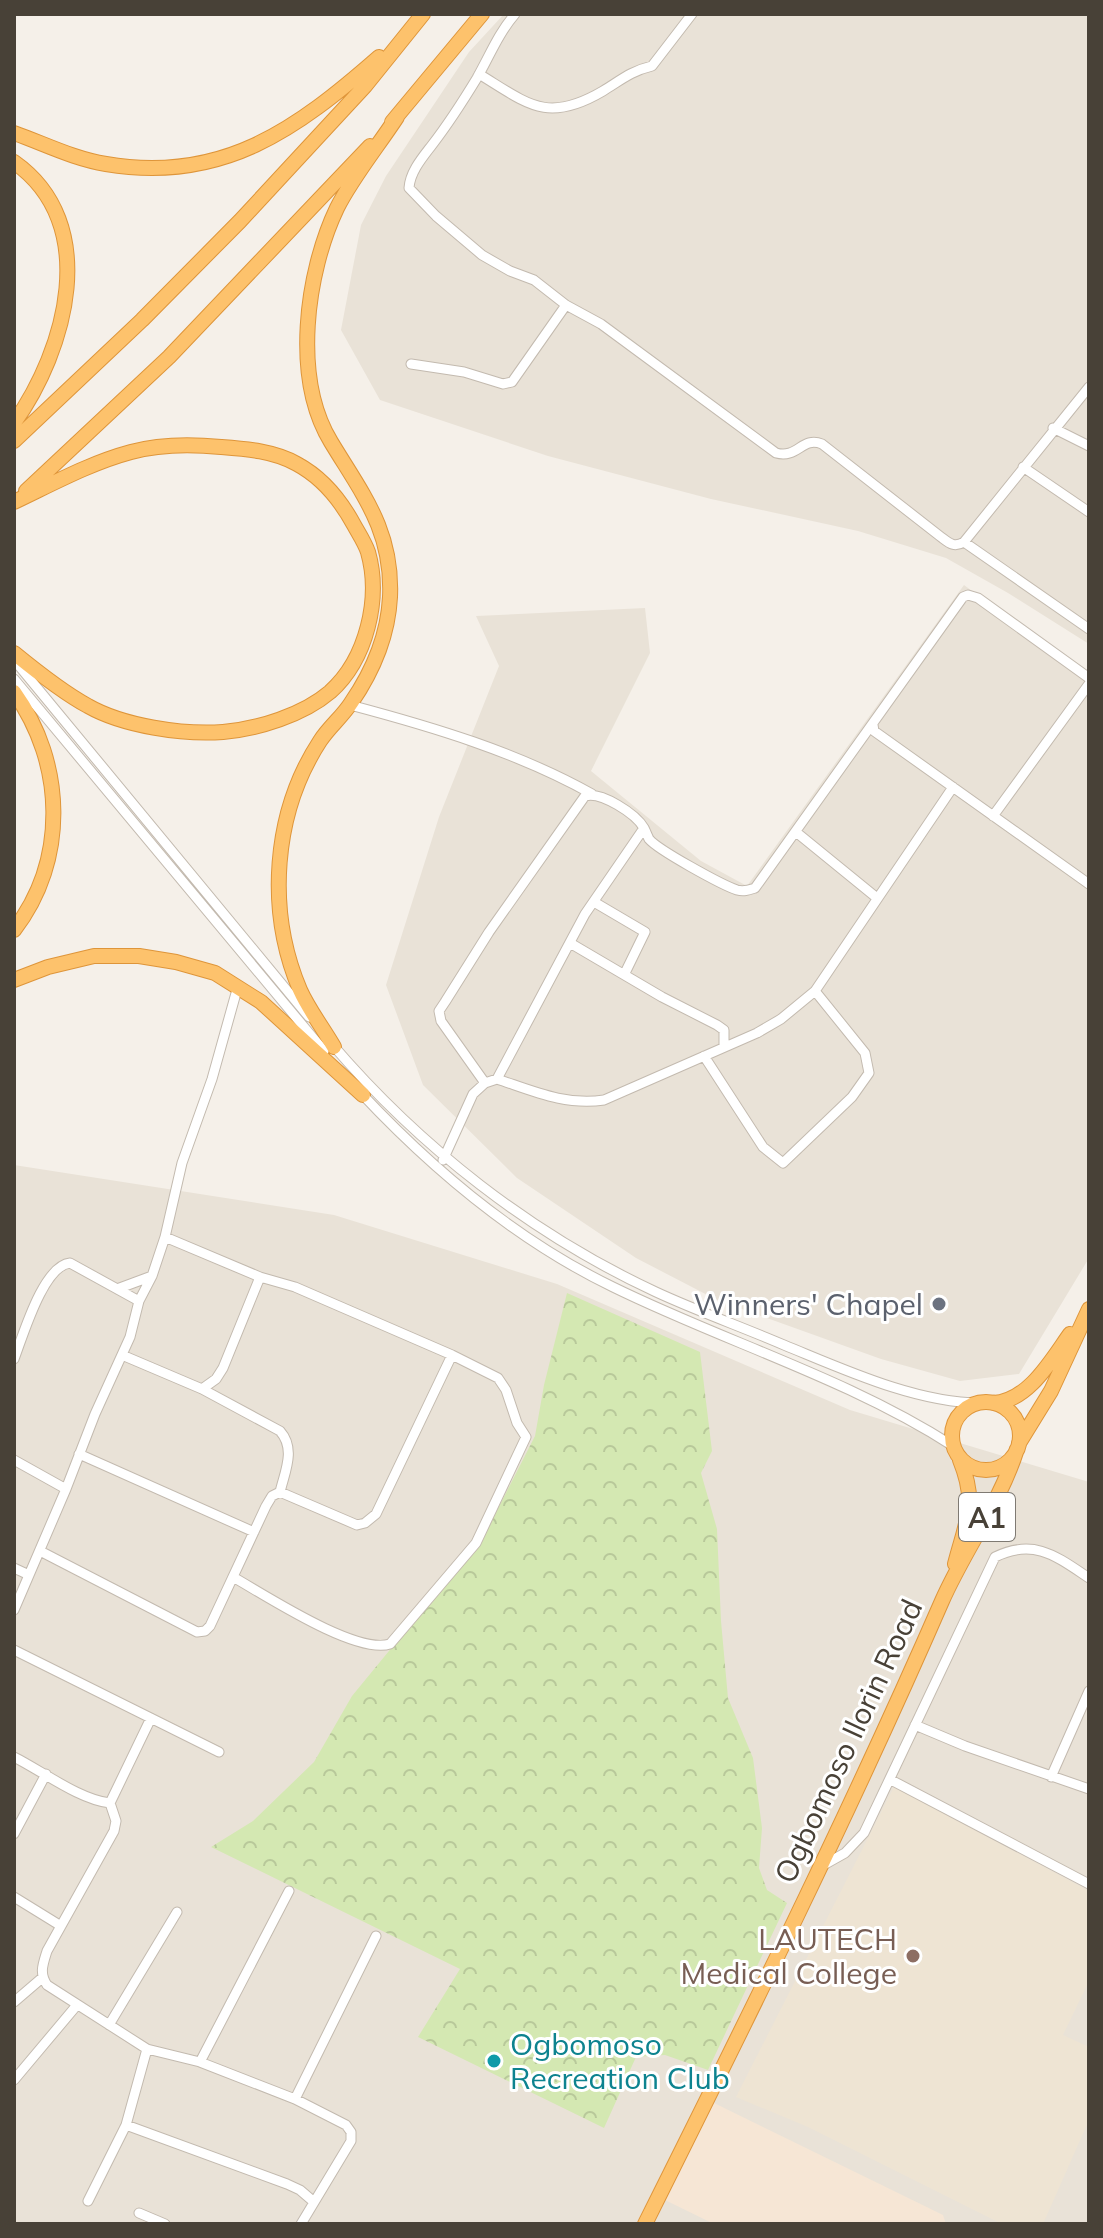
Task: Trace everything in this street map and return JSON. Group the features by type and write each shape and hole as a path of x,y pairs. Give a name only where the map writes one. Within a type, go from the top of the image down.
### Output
{"highway":[{"path":"14,441 142,320 240,221 365,86 423,14"},
{"path":"14,502 169,357 397,117 482,14"},
{"path":"14,133 65,154 106,164 174,167 207,162 242,152 276,137 331,98 409,30"},
{"path":"334,1047 300,991 284,938 278,872 293,792 321,740 350,705 373,668 390,600 390,574 378,520 328,439 313,395 306,328 317,267 337,208 397,117"},
{"path":"14,162 44,191 61,223 69,279 64,309 43,375 14,423"},
{"path":"14,502 88,467 131,452 190,444 270,453 298,464 341,501 367,549 373,576 373,602 368,626 358,651 331,691 292,713 250,728 202,733 148,726 117,717 88,707 14,656"},
{"path":"14,692 32,720 42,746 55,803 45,874 35,899 14,930"},
{"path":"14,980 94,956 139,956 215,973 261,1002 363,1095"},
{"name":"A1","path":"984,1403 1005,1401 1028,1386 1043,1371 1088,1310"},
{"name":"A1","path":"950,1582 994,1505 1018,1446 1051,1391 1088,1310"},
{"path":"984,1403 1006,1409 1018,1424 1018,1446 1011,1459 1001,1467 978,1469 967,1465 956,1451 954,1423 969,1407 984,1403"},
{"name":"A1","path":"950,1582 971,1500 969,1483 956,1451"},
{"name":"Ogbomoso Ilorin Road","path":"645,2224 876,1752 950,1582"}],"street":[{"path":"515,14 500,32 452,119 409,179 409,188 482,255 534,280 566,305 584,313 776,453 785,456 807,443 815,441 822,444 952,545 964,542 1089,387"},
{"path":"479,74 529,105 557,109 588,99 633,71 652,66 692,14"},
{"path":"411,364 464,372 503,384 512,382 566,305"},
{"path":"1053,428 1089,446"},
{"path":"1023,467 1089,512"},
{"path":"964,542 1089,629"},
{"path":"350,705 516,758 561,777 638,819 648,838 658,846 725,884 746,891 755,888 963,597 978,598 1089,678"},
{"path":"14,656 334,1047 372,1088 445,1156 524,1217 600,1263 658,1293 827,1363 959,1403 984,1403"},
{"path":"14,679 316,1043 410,1143 440,1169 527,1237 592,1276 882,1405 956,1451"},
{"path":"993,816 1089,684"},
{"path":"873,725 874,731 1089,884"},
{"path":"440,1169 473,1094 485,1083 497,1079 563,1101 586,1103 604,1100 724,1047 781,1019 805,1002 953,787"},
{"path":"485,1083 441,1021 439,1011 497,920 585,796 592,794"},
{"path":"497,1079 594,902 644,828"},
{"path":"796,832 877,898"},
{"path":"594,902 645,932 625,973"},
{"path":"570,943 724,1030 724,1047"},
{"path":"14,1610 130,1337 139,1301 152,1276 165,1237 182,1163 212,1079 238,986"},
{"path":"704,1056 763,1147 783,1163 852,1097 869,1073 865,1053 815,991"},
{"path":"165,1237 260,1277 295,1287 498,1378 526,1437 476,1543 390,1644 374,1647 332,1632 233,1577"},
{"path":"14,1359 38,1297 49,1278 64,1264 70,1263 139,1301"},
{"path":"592,1276 600,1263"},
{"path":"117,1289 152,1276"},
{"path":"202,1389 216,1379 223,1368 260,1277"},
{"path":"687,1320 694,1306"},
{"path":"40,1551 197,1632 205,1631 272,1496 280,1492 290,1451 288,1440 280,1431 202,1389 122,1355"},
{"path":"280,1492 357,1525 365,1523 376,1514 452,1355"},
{"path":"79,1454 254,1532"},
{"path":"14,1460 66,1489"},
{"path":"819,1868 845,1853 864,1833 995,1557 1020,1547 1038,1551 1054,1556 1089,1578"},
{"path":"14,1568 29,1575"},
{"path":"14,1650 219,1752"},
{"path":"1051,1777 1089,1691"},
{"path":"14,2002 42,1978 47,1951 114,1831 116,1821 110,1803 151,1718"},
{"path":"915,1725 1089,1789"},
{"path":"14,1757 79,1793 110,1803"},
{"path":"14,1834 46,1774"},
{"path":"891,1780 1089,1884"},
{"path":"200,2062 289,1891"},
{"path":"14,1897 61,1926"},
{"path":"109,2025 177,1912"},
{"path":"295,2099 376,1936"},
{"path":"42,1978 47,1985 147,2049 200,2062 295,2099 346,2125 351,2132 351,2141 301,2224"},
{"path":"14,2080 77,2005"},
{"path":"88,2201 126,2125 147,2049"},
{"path":"126,2125 287,2184 314,2202"},
{"path":"139,2213 165,2224"}],"shaded area":[{"path":"504,14 1089,14 1089,644 946,558 858,531 711,499 548,456 380,400 341,330 361,225 386,176 469,52"},
{"path":"964,585 1089,678 1089,1258 1019,1374 960,1381 881,1359 717,1300 636,1258 517,1178 423,1085 386,985 439,817 499,666 476,616 645,608 650,653 591,771 701,861 747,886"},
{"path":"14,1165 334,1215 557,1284 850,1410 1089,1482 1089,2224 14,2224"},
{"name":"LAUTECH Medical College","path":"894,1787 1089,1891 1089,1981 1063,2035 1089,2047 1089,2120 1043,2224 1002,2224 808,2127 736,2097"},
{"path":"712,2102 943,2215 946,2224 714,2224 665,2200"}],"green space":[{"path":"567,1293 700,1352 712,1451 701,1473 717,1529 728,1698 753,1758 762,1828 759,1868 767,1890 787,1903 708,2070 665,2055 636,2057 604,2128 418,2037 460,1969 211,1847 253,1821 314,1762 352,1696 485,1534 535,1436"}],"place":[{"name":"Winners' Chapel","path":"939,1304"},
{"name":"LAUTECH Medical College","path":"913,1956"},
{"name":"Ogbomoso Recreation Club","path":"494,2061"}]}
